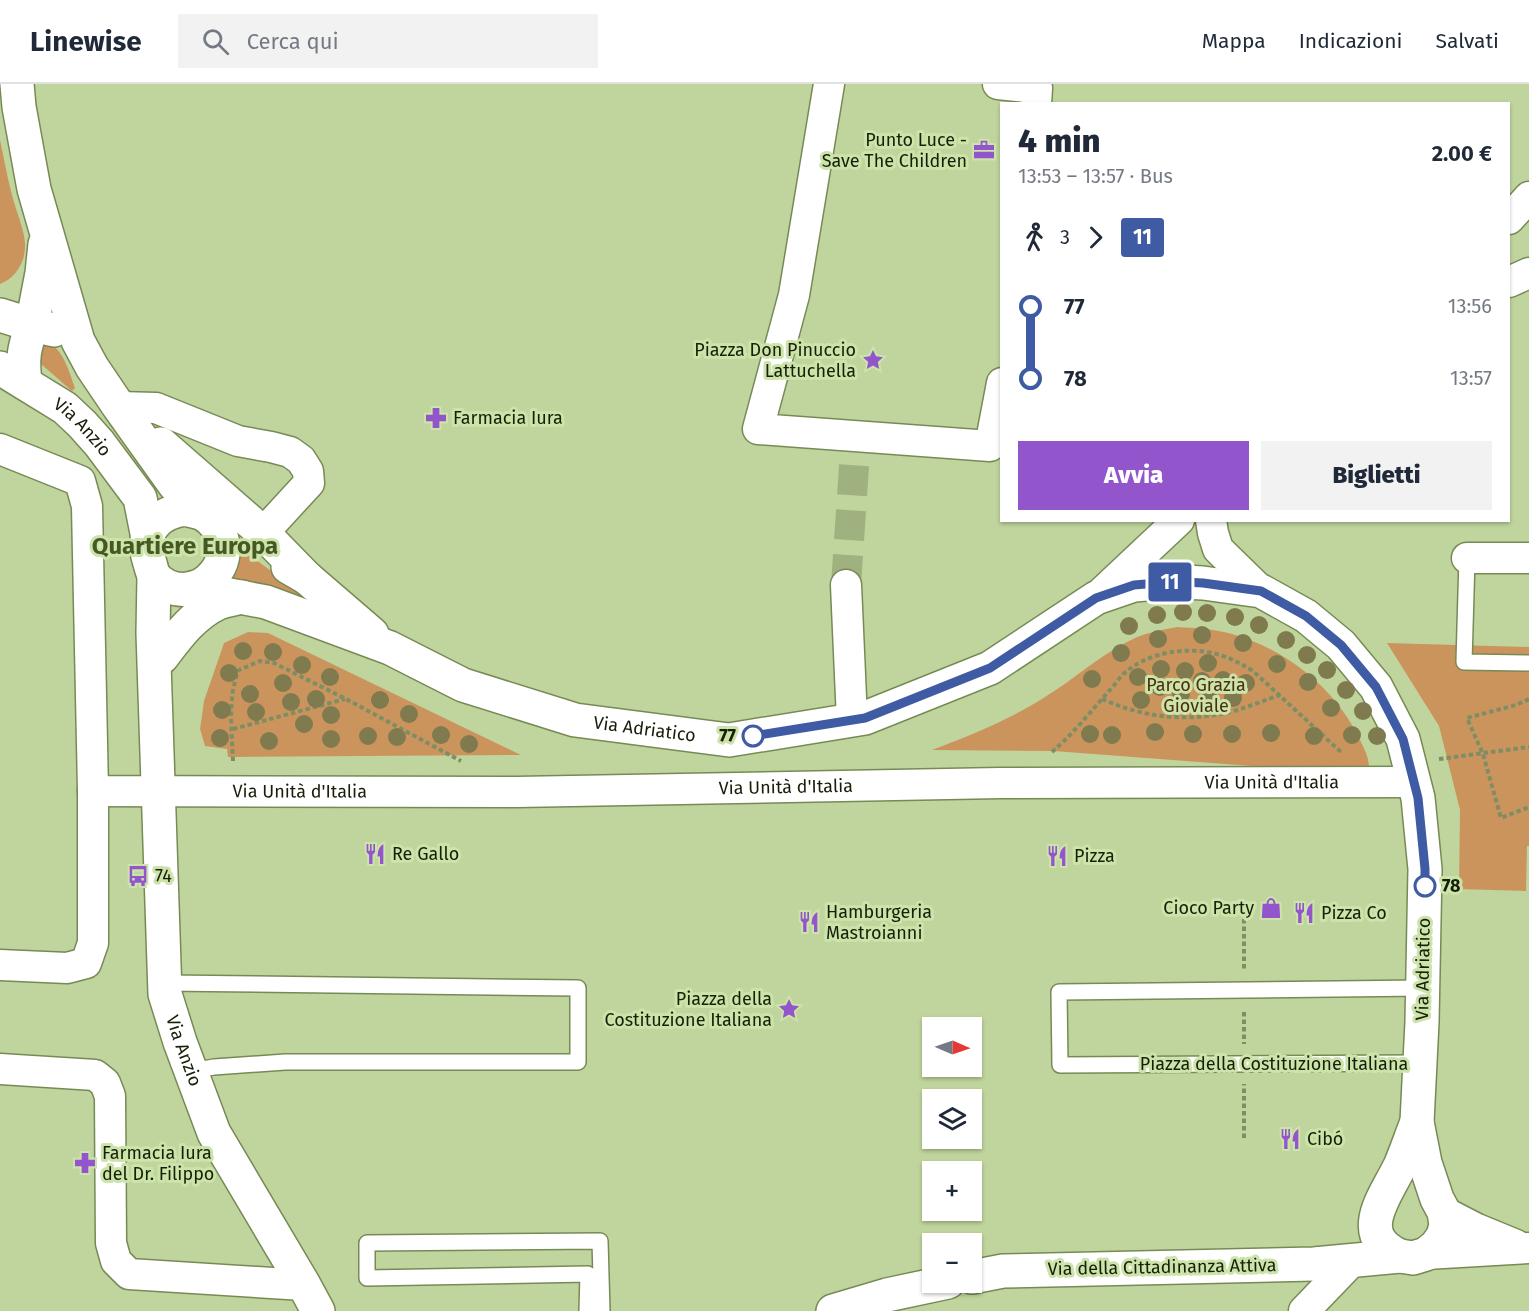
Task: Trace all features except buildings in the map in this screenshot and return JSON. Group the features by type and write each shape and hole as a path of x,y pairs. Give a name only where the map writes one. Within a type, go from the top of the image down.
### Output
{"street":[{"name":"Via Anzio","path":"17,84 34,189 78,341 92,367 174,484 203,515"},
{"path":"829,84 794,295 758,429 990,446 1000,394"},
{"path":"998,84 1037,88 1036,102"},
{"path":"1510,218 1529,197"},
{"name":"Via Anzio","path":"46,233 42,273 32,325 24,347 23,364 13,375 65,408 99,443 140,498 148,538"},
{"path":"0,308 17,302 32,290 42,273"},
{"path":"1510,282 1529,273"},
{"path":"0,315 51,329 78,341"},
{"path":"119,407 156,408 238,441 290,452 302,460 308,471 309,483 263,533"},
{"path":"119,407 263,533 307,578"},
{"name":"Via Anzio","path":"0,449 80,481 87,506 93,791 93,943 86,963 67,968 0,965"},
{"path":"185,509 203,515 216,526 221,536 223,547 220,567 212,578 190,589 171,587 162,583 154,576 146,552 153,525 162,516 173,511 185,509"},
{"name":"Via Adriatico","path":"203,515 307,578 390,648"},
{"name":"Via Adriatico","path":"190,589 266,602 390,648 463,685 575,720 729,740 865,718 990,668 1096,598 1177,522"},
{"name":"Via Adriatico","path":"1211,522 1218,549 1261,591 1306,616 1341,645 1376,687 1403,739 1428,775 1418,798 1425,869 1421,1063 1417,1122 1425,1163 1446,1225 1443,1236 1436,1246 1413,1255"},
{"path":"1467,558 1529,558"},
{"name":"Via Anzio","path":"154,576 153,633 165,994 180,1042 214,1133 311,1298"},
{"name":"Via Adriatico","path":"1096,598 1134,585 1181,581 1261,591"},
{"path":"846,585 852,720"},
{"name":"Via Anzio","path":"156,705 162,657 170,621 190,589"},
{"path":"162,657 188,624 203,612 220,603 244,597"},
{"name":"Via Unità d'Italia","path":"158,791 517,792 1428,775"},
{"path":"93,791 158,791"},
{"name":"Via Anzio","path":"0,1069 94,1075 105,1083 110,1096 111,1244 116,1261 129,1274 311,1298"},
{"name":"Via Adriatico","path":"1379,1214 1417,1122"},
{"name":"Via Adriatico","path":"1352,1261 1390,1194 1399,1189 1419,1188 1429,1192 1440,1206"},
{"path":"1440,1206 1477,1229 1527,1248"},
{"path":"1379,1214 1378,1238 1383,1246 1391,1252 1413,1255"},
{"path":"1304,1311 1352,1261 1527,1248"},
{"name":"Via della Cittadinanza Attiva","path":"982,1275 1003,1271 1314,1264 1352,1261"},
{"path":"833,1311 922,1288"}],"lane":[{"path":"1467,558 1464,662 1529,663"},
{"path":"164,983 578,988 578,1062 285,1062 214,1066 191,1071"},
{"name":"Piazza della Costituzione Italiana","path":"1421,1063 1059,1065 1059,993 1423,988"},
{"path":"587,1311 588,1274 367,1278 367,1243 600,1242 603,1311"}],"path":[{"path":"1045,756 1054,751 1127,671 1162,654 1200,651 1237,661 1253,671 1346,757"},
{"path":"235,791 232,703 234,681 239,670 260,661 274,663 346,699 469,766"},
{"path":"1102,699 1123,708 1179,717 1207,716 1228,712 1281,695"},
{"path":"233,729 346,699"},
{"path":"1529,699 1516,705 1467,718 1483,753 1501,818 1529,807"},
{"path":"1428,775 1439,759 1529,747"},
{"path":"1244,919 1244,1138"}],"green space":[{"path":"0,140 10,188 25,239 25,250 19,268 11,278 0,284"},
{"path":"50,344 55,347 66,363 75,388 72,391 41,364 38,357 41,347"},
{"path":"231,545 245,552 308,598 307,603 245,588 227,575"},
{"name":"Parco Grazia Gioviale","path":"1177,627 1232,634 1275,652 1295,664 1313,678 1344,712 1366,753 1370,775 1054,751 932,750 1018,713 1129,641"},
{"path":"248,632 268,633 521,755 228,757 227,749 205,746 200,729 204,701 224,643"},
{"path":"1387,643 1529,647 1529,846 1527,846 1526,891 1459,889 1460,810 1439,726"}],"tunnel":[{"path":"846,585 856,437"}],"bus line":[{"name":"11","path":"753,736 865,718 990,668 1096,598 1134,585 1181,581 1261,591 1306,616 1341,645 1376,687 1403,739 1418,798 1425,886"}],"place":[{"name":"Punto Luce - Save The Children","path":"984,150"},
{"name":"Piazza Don Pinuccio Lattuchella","path":"873,360"},
{"name":"Farmacia Iura","path":"436,418"},
{"name":"77","path":"753,736"},
{"name":"Re Gallo","path":"375,854"},
{"name":"Pizza","path":"1057,856"},
{"name":"74","path":"138,876"},
{"name":"78","path":"1425,886"},
{"name":"Cioco Party","path":"1271,908"},
{"name":"Pizza Co","path":"1304,913"},
{"name":"Hamburgeria Mastroianni","path":"809,922"},
{"name":"Piazza della Costituzione Italiana","path":"789,1009"},
{"name":"Cibó","path":"1290,1139"},
{"name":"Farmacia Iura del Dr. Filippo","path":"85,1163"}],"district":[{"name":"Quartiere Europa","path":"185,546"}]}
